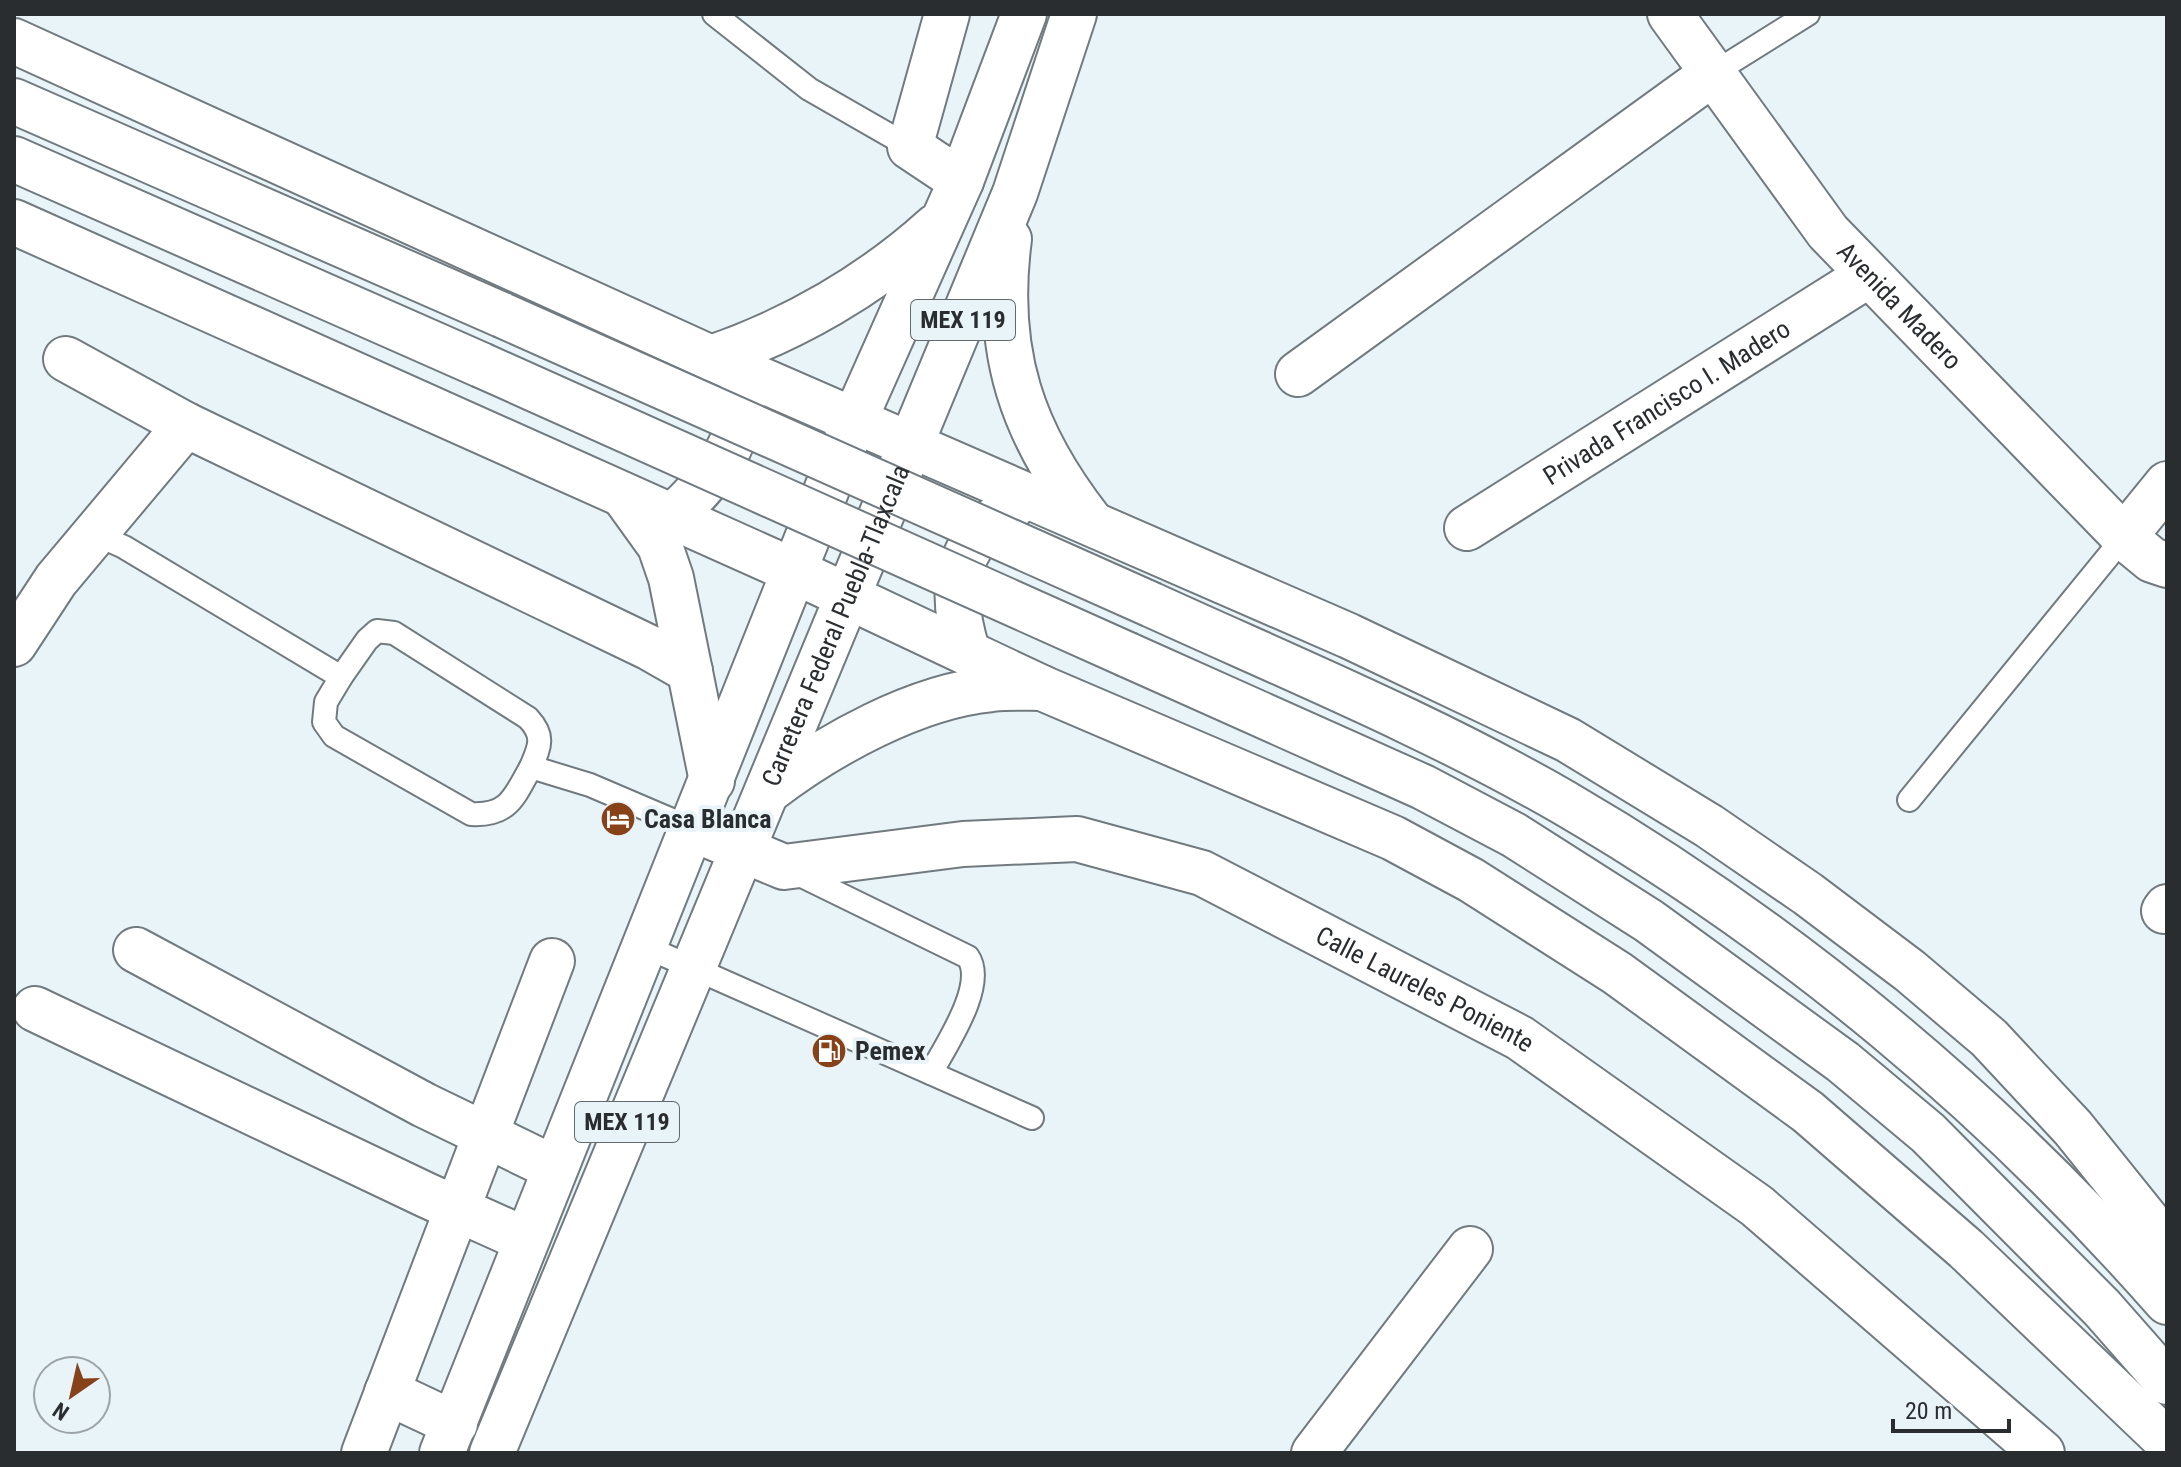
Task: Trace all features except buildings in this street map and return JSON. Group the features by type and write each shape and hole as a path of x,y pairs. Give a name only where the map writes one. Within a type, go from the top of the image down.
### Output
{"main road":[{"path":"947,14 910,147 961,181"},
{"name":"Carretera Federal Puebla-Tlaxcala","path":"448,1439 854,421 961,181 1024,14"},
{"name":"Carretera Federal Puebla-Tlaxcala","path":"492,1453 691,966 767,793 1015,193 1074,14"},
{"name":"Avenida Madero","path":"1670,14 1792,187 1867,276 2152,559"},
{"path":"14,41 726,364 1349,636 1556,734 1709,826 1910,971 1989,1038 2073,1128 2167,1245"},
{"path":"1298,374 1712,74"},
{"path":"14,101 1152,605 1441,737 1562,802 1679,874 1784,948 1963,1092 2039,1165 2167,1302"},
{"path":"14,159 1423,787 1514,835 1649,921 1843,1062 1928,1133 2102,1308 2167,1382"},
{"path":"1015,193 1006,267 1005,313 1013,373 1030,429 1055,476 1091,522"},
{"path":"726,364 751,344 811,314 901,258 942,220"},
{"path":"14,222 849,596 1042,688 1393,838 1471,880 1617,973 1808,1112 1966,1249 2167,1441"},
{"name":"Privada Francisco I. Madero","path":"1467,528 1867,276"},
{"path":"66,359 186,425 690,671"},
{"path":"671,518 706,485 730,447 744,407 726,364"},
{"path":"14,644 56,580 186,425"},
{"path":"2152,559 2167,484"},
{"path":"624,496 660,546 682,622 712,781"},
{"path":"968,653 956,600 963,559 994,519 1011,507 1037,501"},
{"path":"767,793 810,759 850,736 909,713 991,689 1042,688"},
{"path":"693,829 784,867"},
{"name":"Calle Laureles Poniente","path":"784,867 963,844 1077,839 1202,873 1520,1038 1757,1206 2042,1453"},
{"path":"136,950 424,1105 554,1168"},
{"path":"364,1453 552,961"},
{"path":"35,1009 526,1240"},
{"path":"1314,1453 1470,1249"},
{"path":"387,1392 448,1439"}],"lane":[{"path":"714,14 809,89 910,147"},
{"path":"1712,74 1808,14"},
{"path":"95,534 124,547 341,677"},
{"path":"1909,800 2152,559"},
{"path":"377,631 394,633 528,718 538,728 542,743 531,767 511,802 492,815 471,814 334,736 324,722 326,702 367,640 377,631"},
{"path":"531,767 590,785 693,829"},
{"path":"784,867 968,957 975,966 973,989 931,1073"},
{"path":"646,947 1032,1118"}],"place":[{"name":"Casa Blanca","path":"618,819"},
{"name":"Pemex","path":"829,1051"}]}
